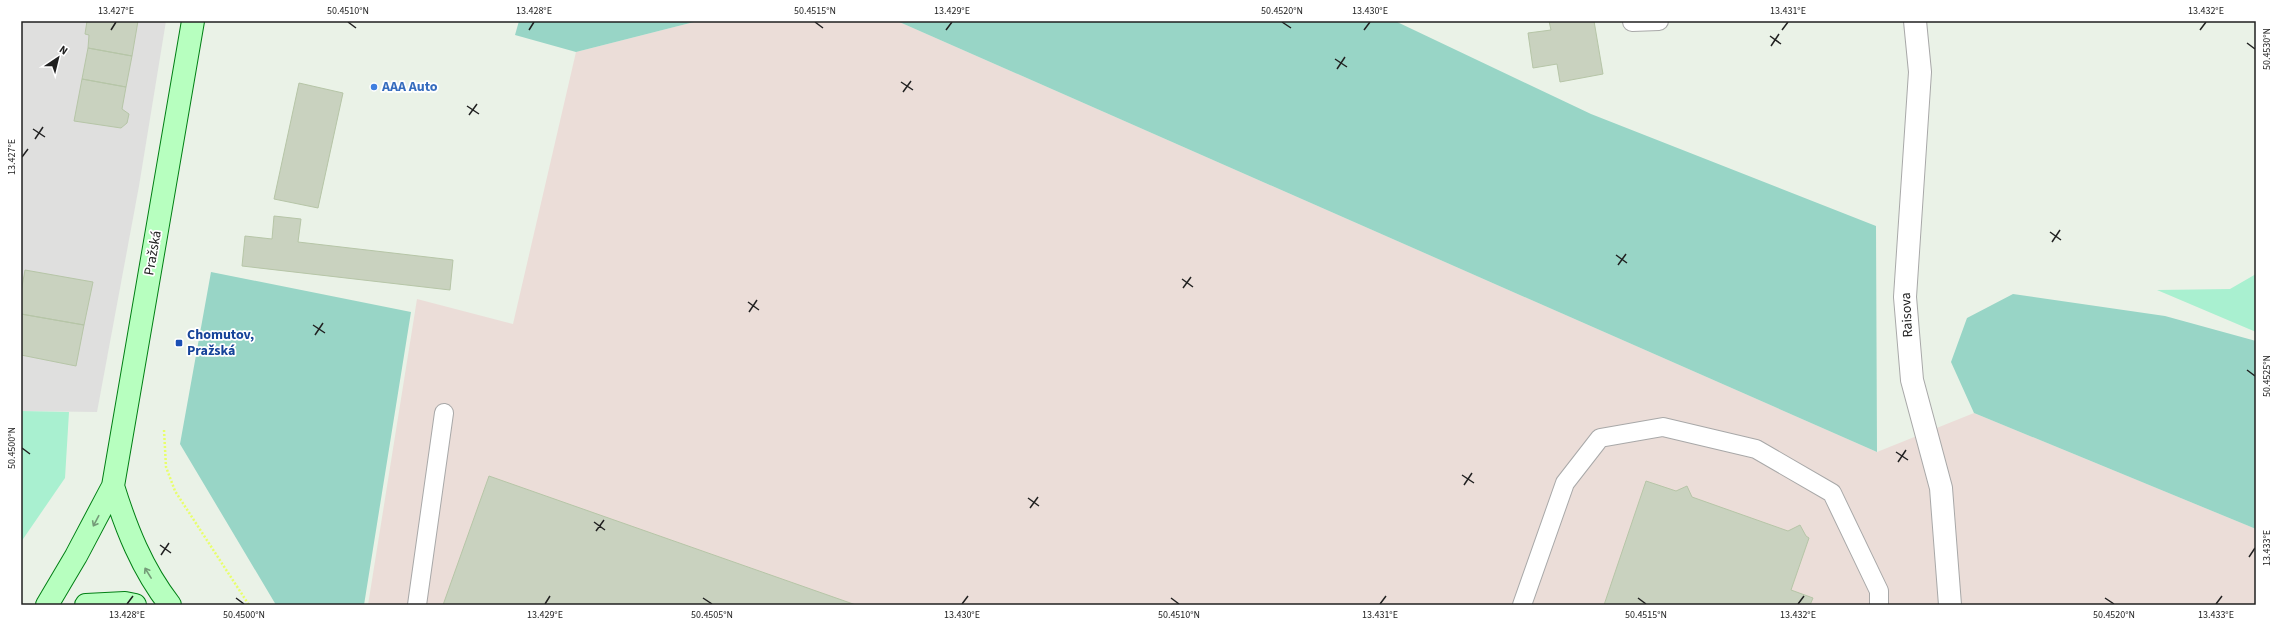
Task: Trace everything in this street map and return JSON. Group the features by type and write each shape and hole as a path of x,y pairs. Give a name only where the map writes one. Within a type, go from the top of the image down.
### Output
{"main road":[{"name":"Pražská","path":"113,486 193,21"},
{"path":"47,605 76,556 113,486"},
{"path":"113,486 125,524 144,566 170,605"},
{"path":"86,605 125,603 135,605"}],"street":[{"name":"Raisova","path":"1915,21 1920,72 1905,297 1912,380 1941,488 1950,605"}],"lane":[{"path":"1632,22 1659,21"},
{"path":"417,605 444,413"},
{"path":"1522,605 1565,483 1595,444 1600,438 1663,426 1756,449 1832,493 1879,591 1879,605"}],"path":[{"path":"164,430 166,467 175,491 249,605"}],"shaded area":[{"path":"21,21 166,21 139,186 97,412 21,411"},
{"path":"519,21 698,21 576,52 515,35"},
{"path":"698,21 897,21 1877,452 1974,413 2256,529 2256,605 368,605 417,299 513,324 576,52"},
{"path":"897,21 1395,21 1591,114 1876,226 1877,452"},
{"path":"211,272 411,312 364,605 276,605 180,444"},
{"path":"2013,294 2165,316 2256,341 2256,529 1974,413 1951,362 1967,318"}],"green space":[{"path":"2256,274 2256,332 2157,290 2230,289"},
{"path":"21,411 69,412 65,478 21,542"}],"building":[{"path":"87,21 138,21 132,56 88,48 89,35 85,34"},
{"path":"1549,21 1594,21 1603,74 1560,82 1557,64 1533,68 1528,33 1551,30"},
{"path":"88,48 132,56 126,87 82,79"},
{"path":"82,79 126,87 122,109 129,114 127,123 121,128 74,121"},
{"path":"299,83 343,93 318,208 274,199"},
{"path":"274,216 301,219 298,242 453,260 450,290 242,266 245,236 272,239"},
{"path":"25,270 93,282 84,325 21,314 21,292"},
{"path":"21,314 84,325 76,366 21,355"},
{"path":"489,476 856,605 443,605"},
{"path":"1646,481 1676,491 1687,486 1692,497 1788,531 1800,525 1806,536 1809,538 1791,590 1813,598 1810,605 1604,605"}],"place":[{"name":"AAA Auto","path":"374,87"},
{"name":"Chomutov, Pražská","path":"179,343"}]}
